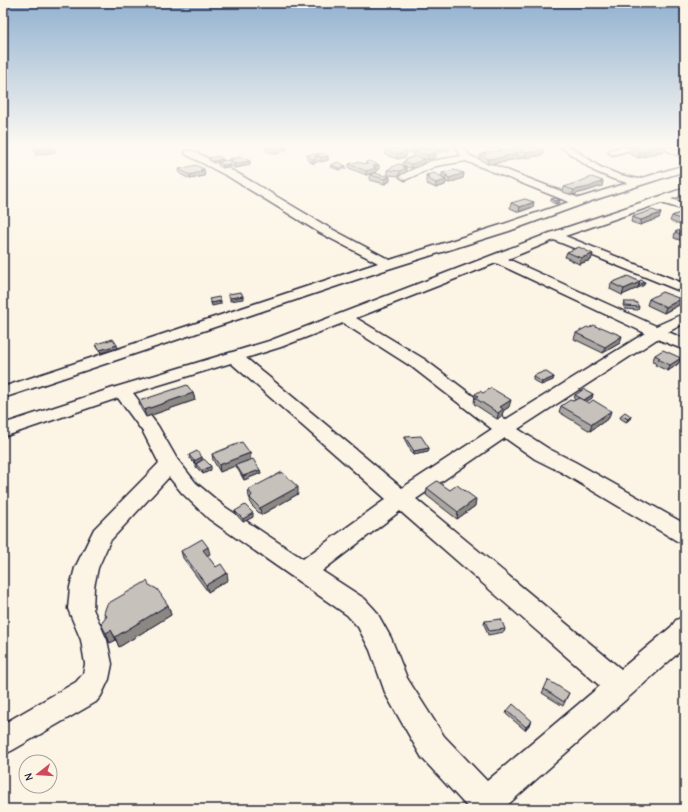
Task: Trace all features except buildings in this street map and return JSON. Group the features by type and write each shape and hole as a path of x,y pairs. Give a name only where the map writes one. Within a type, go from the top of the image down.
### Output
{"street":[{"path":"249,185 324,230 389,264"},
{"path":"535,185 579,202"},
{"path":"3,393 389,264 505,228 629,185"},
{"path":"3,431 122,391 275,344 554,236 685,191"},
{"path":"660,199 685,207"},
{"path":"554,236 685,288"},
{"path":"496,258 554,287 594,303 685,345"},
{"path":"303,572 401,499 506,429 657,332 685,317"},
{"path":"345,318 418,363 542,454 580,473 685,535"},
{"path":"234,357 621,686"},
{"path":"122,391 151,430 170,464 189,488 217,513 356,607 367,619 382,647 396,686 433,747 485,806 680,635 685,628"},
{"path":"3,740 86,692 96,680 98,660 92,634 81,616 80,604 83,582 87,568 95,546 102,535 170,464"}]}
